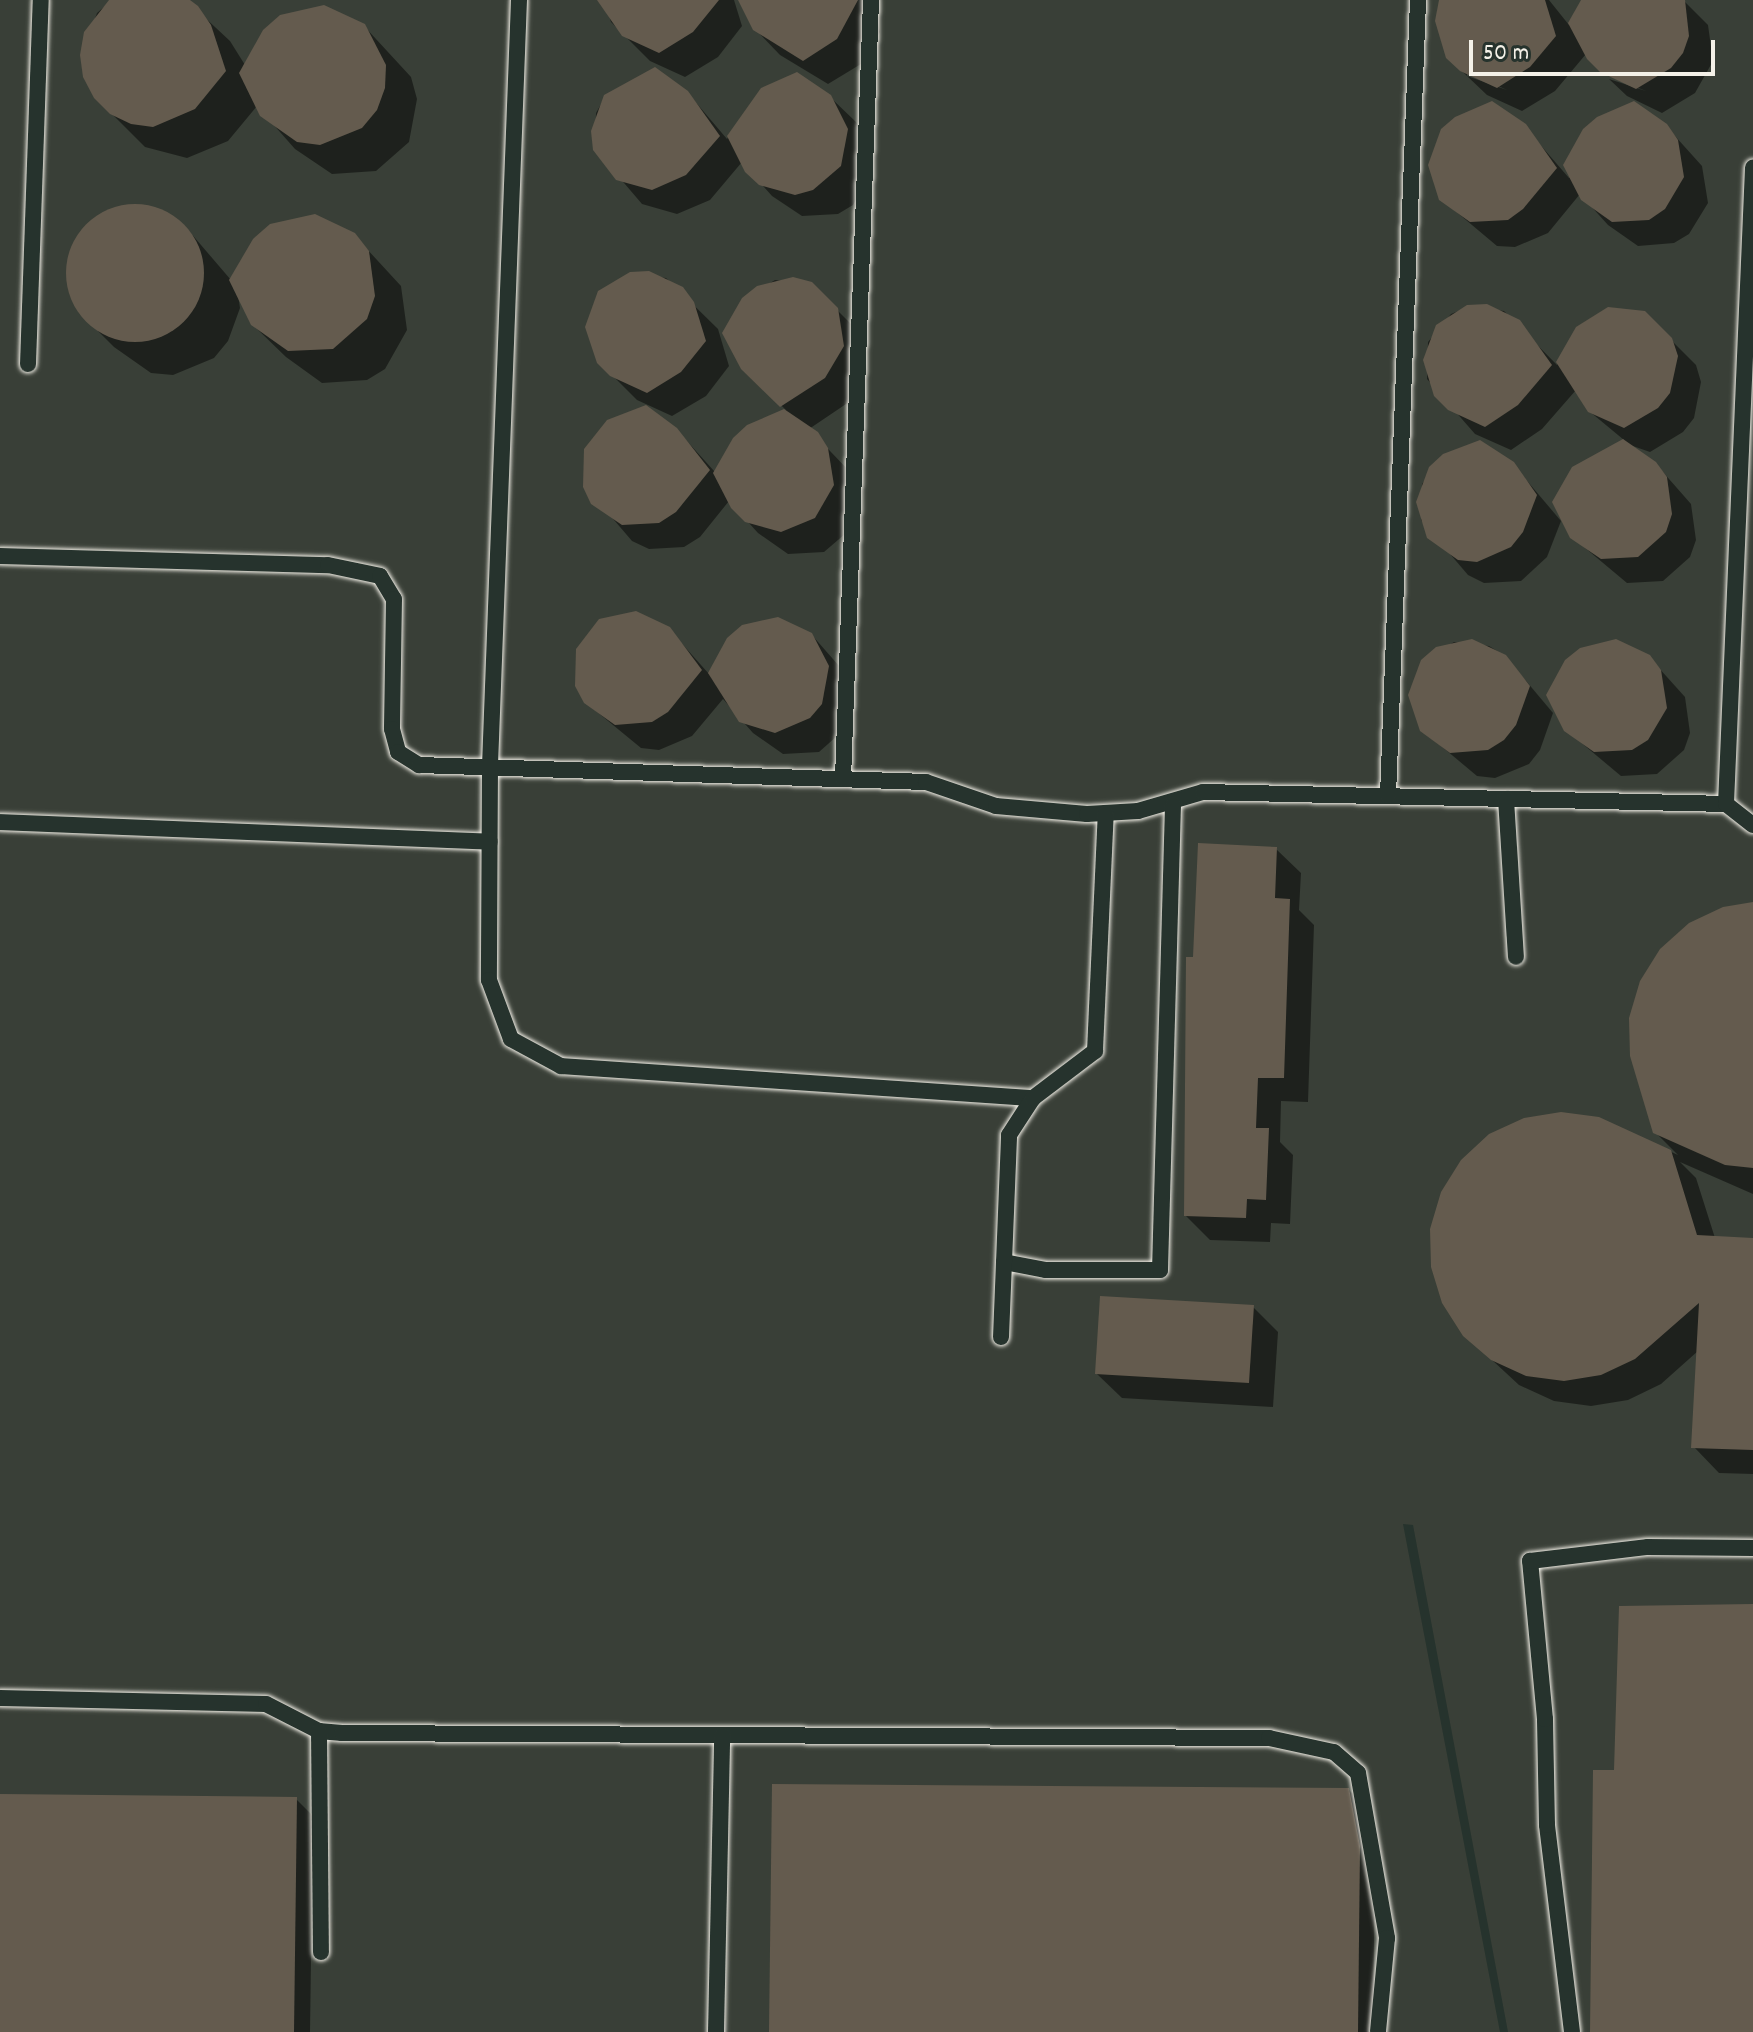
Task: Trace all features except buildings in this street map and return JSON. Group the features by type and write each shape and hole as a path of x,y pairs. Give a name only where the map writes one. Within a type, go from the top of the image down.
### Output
{"lane":[{"path":"28,364 41,0"},
{"path":"519,0 490,766 489,980 511,1039 561,1066 1033,1098"},
{"path":"843,779 871,0"},
{"path":"1388,796 1418,0"},
{"path":"1726,804 1746,526 1753,168"},
{"path":"0,556 328,565 380,576 394,599 392,729 398,752 419,765 926,782 996,806 1106,813 1173,804 1203,792 1726,804 1753,825"},
{"path":"1506,799 1516,957"},
{"path":"1004,1262 1046,1270 1160,1270 1173,804"},
{"path":"1001,1337 1009,1135 1033,1098 1095,1051 1106,813"},
{"path":"0,822 490,842"},
{"path":"1572,2032 1547,1825 1545,1719 1530,1561 1648,1547 1753,1548"},
{"path":"0,1698 266,1704 319,1731 1269,1738 1334,1752 1358,1773 1387,1938 1378,2032"},
{"path":"319,1731 321,1952"},
{"path":"716,2032 722,1735"}],"shaded area":[{"path":"0,0 1753,0 1753,2032 1508,2032 1413,1525 1403,1524 1500,2032 0,2032"}]}
